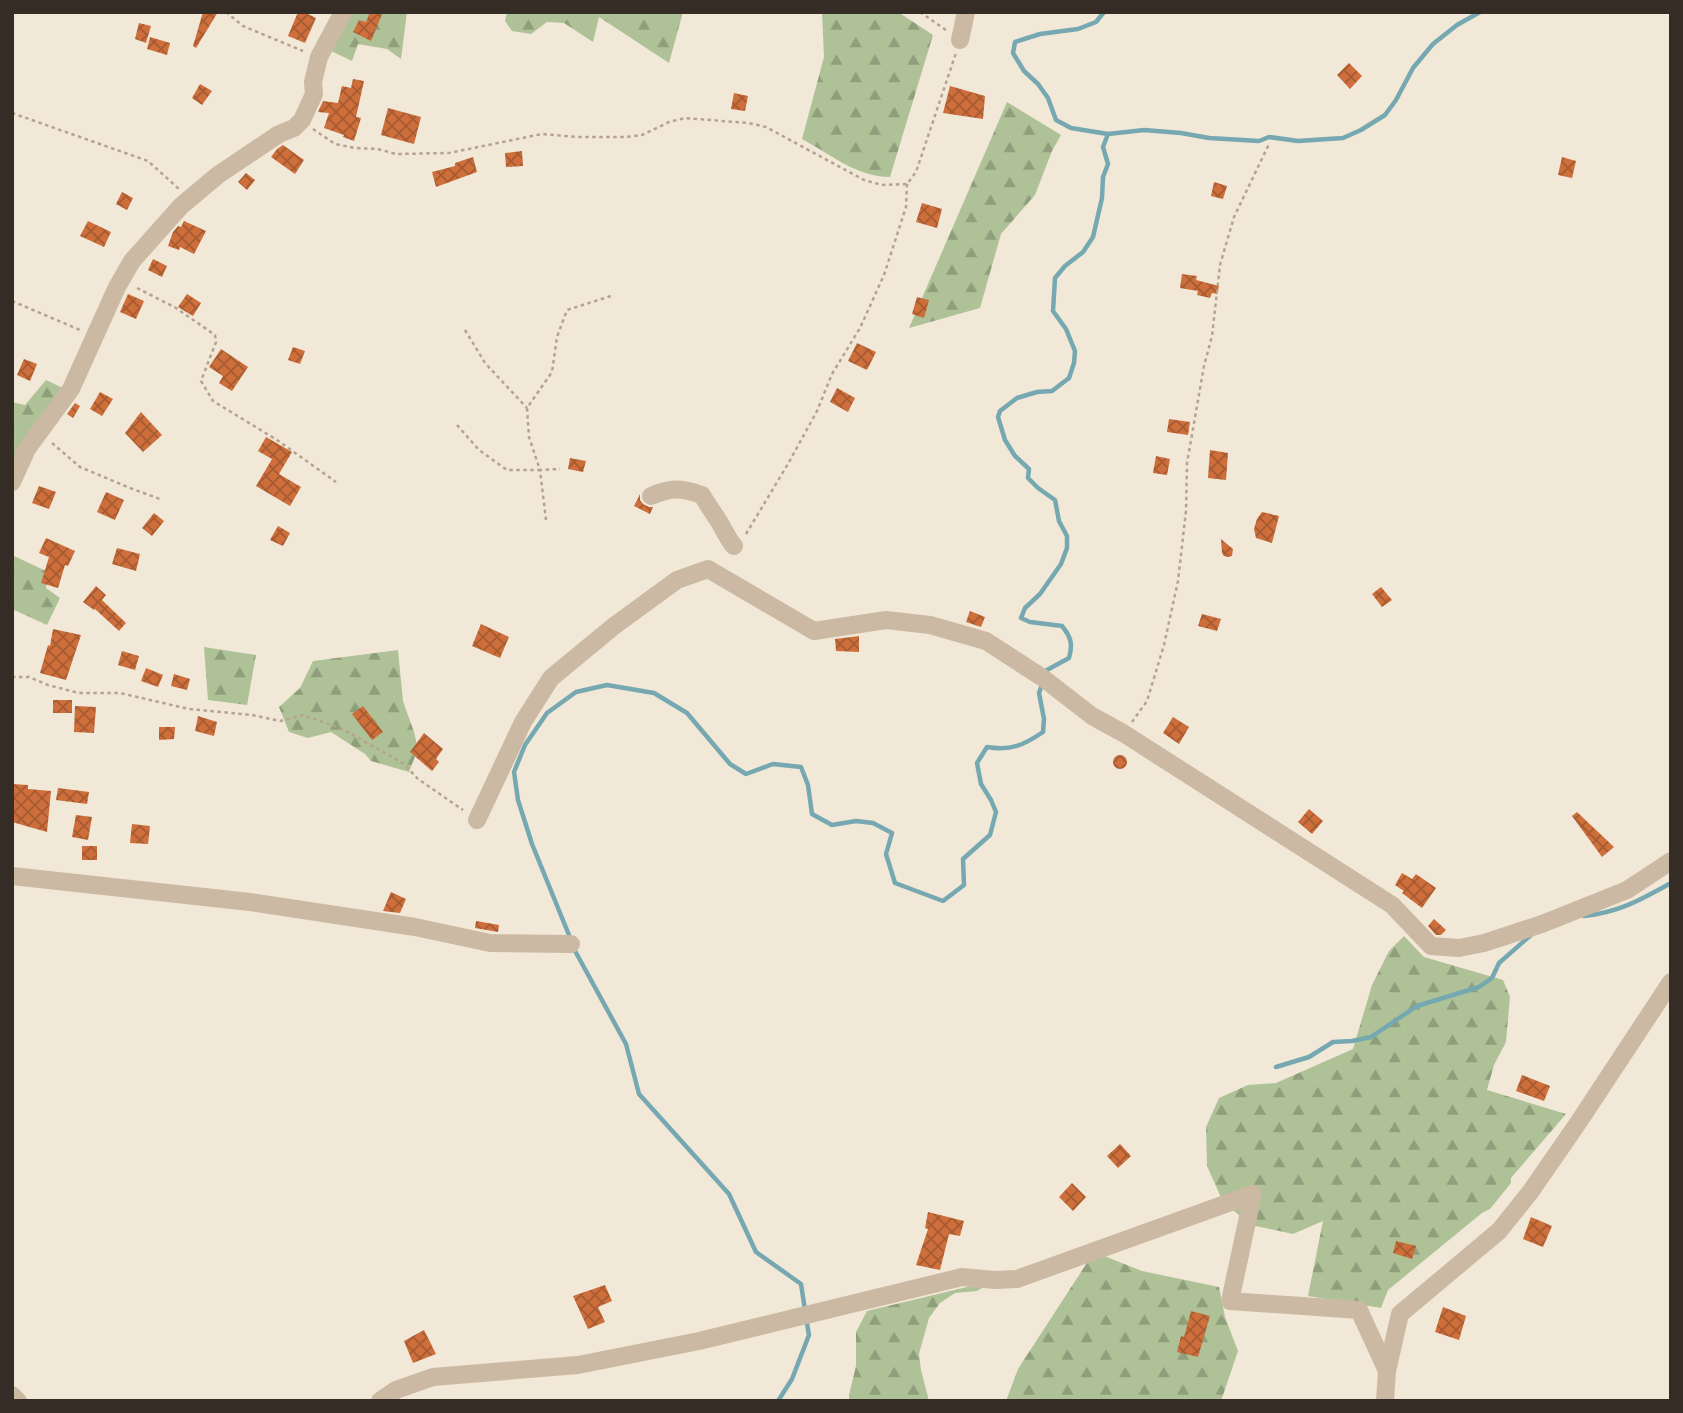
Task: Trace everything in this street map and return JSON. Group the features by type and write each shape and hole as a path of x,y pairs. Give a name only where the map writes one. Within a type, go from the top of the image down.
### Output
{"street":[{"path":"12,482 27,449 71,389 132,261 181,206 218,175 279,134 294,128 302,120 314,94 313,82 319,57 343,12"},
{"path":"960,40 966,12"},
{"path":"651,496 668,490 682,489 702,495 734,546"},
{"path":"477,820 523,722 551,678 614,626 677,580 708,569 814,631 886,620 930,625 986,641 1043,678 1092,716 1123,733 1392,905 1431,946 1459,948 1484,943 1542,924 1627,890 1671,860"},
{"path":"12,876 250,902 415,927 490,943 571,944"},
{"path":"1385,1401 1387,1371 1400,1314 1499,1231 1531,1191 1578,1123 1671,982"},
{"path":"380,1401 396,1390 433,1377 578,1365 699,1341 962,1277 1017,1279 1253,1194 1230,1301 1359,1310 1387,1371"},
{"path":"12,1395 19,1401"}],"path":[{"path":"226,12 243,26 319,57"},
{"path":"734,546 743,538 789,464 817,411 831,374 860,328 884,275 906,207 907,184 916,172 960,40 920,12"},
{"path":"12,113 148,161 191,198"},
{"path":"302,120 335,144 396,154 449,153 542,134 626,137 642,135 669,122 685,118 748,123 766,127 863,180 882,185 907,184"},
{"path":"1123,733 1147,701 1164,645 1178,581 1186,511 1187,463 1204,366 1212,337 1220,265 1234,217 1269,145"},
{"path":"121,280 176,308 215,335 216,342 201,381 213,401 277,440 336,482"},
{"path":"545,520 540,470 529,437 527,408 552,372 556,337 567,310 611,296"},
{"path":"12,301 95,337"},
{"path":"465,330 485,363 527,408"},
{"path":"457,425 479,450 507,470 560,468"},
{"path":"39,432 80,467 160,499"},
{"path":"12,677 29,677 79,694 120,692 189,709 252,715 280,721 303,715 332,724 404,764 418,779 477,820"}],"green space":[{"path":"337,12 407,12 401,59 387,49 358,44 352,61 327,49"},
{"path":"507,12 683,12 669,63 599,17 593,42 564,23 547,22 531,34 512,31 505,21"},
{"path":"822,12 898,12 933,35 890,177 855,169 802,139 824,57"},
{"path":"1007,102 1061,135 1035,195 1001,234 980,308 909,328"},
{"path":"46,380 63,388 43,419 12,494 12,402 25,405"},
{"path":"12,555 48,572 46,588 60,598 47,625 12,609"},
{"path":"204,647 256,655 247,705 208,700"},
{"path":"398,650 403,701 418,749 409,772 371,761 365,754 331,732 308,738 289,732 279,707 300,688 313,661"},
{"path":"1404,936 1424,957 1503,980 1510,997 1506,1042 1494,1065 1487,1090 1566,1114 1511,1178 1511,1183 1490,1209 1388,1290 1381,1308 1308,1296 1323,1221 1293,1234 1251,1225 1223,1202 1207,1166 1206,1127 1219,1098 1248,1085 1276,1083 1353,1049 1372,985 1389,951"},
{"path":"1094,1252 1142,1271 1219,1287 1225,1317 1238,1351 1221,1401 1006,1401 1018,1369"},
{"path":"996,1280 977,1291 955,1293 940,1303 929,1318 919,1354 929,1401 849,1401 856,1366 856,1332 867,1311"}],"building":[{"path":"203,12 218,12 196,48 193,46"},
{"path":"298,12 316,18 305,43 288,36"},
{"path":"370,12 383,12 371,41 353,32 359,20 366,22"},
{"path":"139,23 151,26 146,43 135,39"},
{"path":"150,37 170,43 167,55 147,49"},
{"path":"1349,63 1362,76 1350,89 1337,75"},
{"path":"353,79 364,81 356,117 361,118 354,141 324,128 329,113 318,112 323,101 338,103 342,86 351,88"},
{"path":"200,84 212,91 202,105 192,98"},
{"path":"950,86 985,96 983,119 943,113"},
{"path":"734,93 748,96 745,111 731,109"},
{"path":"388,108 421,117 414,144 381,135"},
{"path":"283,145 304,160 295,174 271,157"},
{"path":"522,151 523,166 506,167 505,153"},
{"path":"473,157 477,172 436,187 432,172 455,166 455,163"},
{"path":"1562,157 1576,161 1572,178 1558,175"},
{"path":"246,173 255,180 247,190 238,182"},
{"path":"1214,182 1227,186 1223,199 1211,196"},
{"path":"122,192 133,198 127,210 116,204"},
{"path":"922,203 942,209 937,228 916,222"},
{"path":"88,221 111,232 104,247 80,236"},
{"path":"184,221 206,231 194,254 180,247 179,250 168,246 173,232 178,226 181,227"},
{"path":"153,259 167,266 162,277 148,270"},
{"path":"1182,274 1197,276 1196,280 1219,286 1217,294 1212,293 1210,298 1197,295 1198,291 1180,288"},
{"path":"128,294 144,301 136,319 120,312"},
{"path":"187,294 201,303 193,316 178,307"},
{"path":"917,297 929,300 924,318 912,314"},
{"path":"857,343 876,352 867,370 848,361"},
{"path":"293,347 305,351 300,364 288,360"},
{"path":"221,349 248,367 232,391 219,383 223,376 209,367"},
{"path":"24,359 37,364 30,381 17,375"},
{"path":"837,388 855,398 848,412 830,402"},
{"path":"100,392 113,399 102,416 90,409"},
{"path":"75,403 80,406 73,418 67,414"},
{"path":"141,412 162,435 143,452 125,433"},
{"path":"1169,419 1190,422 1188,435 1167,432"},
{"path":"266,437 292,452 279,474 301,487 290,506 256,486 272,459 258,451"},
{"path":"1210,450 1228,453 1226,480 1208,478"},
{"path":"1156,456 1170,459 1167,475 1153,473"},
{"path":"570,458 586,461 583,472 568,469"},
{"path":"39,486 56,492 49,509 32,503"},
{"path":"106,492 124,500 115,520 97,512"},
{"path":"640,494 643,504 653,507 650,514 634,506"},
{"path":"1262,512 1279,516 1272,543 1256,538 1254,529"},
{"path":"154,513 164,521 152,536 142,528"},
{"path":"278,526 290,533 283,546 270,540"},
{"path":"46,538 75,551 68,566 65,565 58,588 41,583 49,557 39,553"},
{"path":"1221,539 1233,549 1232,556 1224,556 1222,553"},
{"path":"117,548 140,554 136,571 112,564"},
{"path":"96,586 106,595 102,600 126,623 119,631 83,602"},
{"path":"1381,587 1392,600 1382,607 1372,594"},
{"path":"970,611 985,617 981,627 966,622"},
{"path":"1202,614 1221,619 1217,631 1198,626"},
{"path":"481,624 509,637 500,658 472,646"},
{"path":"53,629 81,635 66,680 40,673"},
{"path":"859,636 859,652 836,651 835,639"},
{"path":"122,651 139,656 135,670 118,665"},
{"path":"146,668 163,675 158,687 141,681"},
{"path":"174,674 190,679 187,690 171,686"},
{"path":"53,700 72,700 72,713 53,713"},
{"path":"75,706 96,707 94,733 74,732"},
{"path":"363,706 383,732 372,740 352,714"},
{"path":"198,716 217,722 214,736 195,731"},
{"path":"1173,717 1189,727 1179,744 1163,733"},
{"path":"159,727 175,727 174,739 159,740"},
{"path":"424,733 443,749 436,759 439,762 432,771 410,752"},
{"path":"1120,755 1125,757 1125,767 1120,769 1115,767 1113,762 1115,757"},
{"path":"12,784 51,791 47,832 12,822"},
{"path":"58,788 89,792 87,804 56,800"},
{"path":"1309,809 1323,821 1312,834 1298,822"},
{"path":"1577,812 1614,847 1602,857 1572,816"},
{"path":"76,815 92,817 88,840 72,837"},
{"path":"132,824 150,826 148,844 130,843"},
{"path":"82,846 97,846 97,860 82,860"},
{"path":"1402,873 1412,879 1416,874 1436,888 1422,908 1395,885"},
{"path":"391,892 406,899 400,913 383,911"},
{"path":"1434,919 1446,930 1441,935 1436,935 1428,926"},
{"path":"476,921 499,925 498,932 475,928"},
{"path":"1522,1075 1550,1086 1544,1101 1516,1091"},
{"path":"1120,1144 1131,1156 1118,1168 1107,1156"},
{"path":"1072,1183 1086,1197 1073,1211 1059,1197"},
{"path":"928,1212 964,1221 960,1236 949,1234 940,1270 916,1265 928,1229 925,1228"},
{"path":"1531,1217 1552,1226 1543,1247 1523,1239"},
{"path":"1396,1241 1416,1246 1412,1259 1393,1253"},
{"path":"605,1285 612,1301 598,1307 605,1322 588,1329 573,1296"},
{"path":"1443,1307 1466,1316 1459,1340 1435,1332"},
{"path":"1191,1311 1210,1316 1198,1357 1177,1352"},
{"path":"424,1330 436,1354 413,1363 404,1341"}],"waterway":[{"path":"1104,12 1096,22 1078,29 1040,34 1015,42 1013,53 1024,71 1048,98 1056,120 1071,128 1108,134"},
{"path":"1045,674 1047,670 1069,658 1069,637 1062,626 1030,622 1021,618 1025,608 1040,594 1061,564 1067,548 1067,536 1059,521 1055,500 1028,478 1029,469 1015,456 1005,440 998,417 1000,411 1017,398 1052,391 1069,378 1075,351 1066,329 1053,311 1055,278 1083,252 1093,237 1102,198 1103,177 1108,164 1103,147 1108,134 1144,130 1259,141 1269,137 1298,141 1343,138 1385,115 1413,68 1433,44 1457,25 1480,12"},
{"path":"571,940 532,844 518,800 514,772 525,745 547,713 576,692 607,685 654,693 687,713 730,764 746,774 773,764 801,767 808,785 812,814 832,825 856,821 873,823 892,833 886,854 895,883 943,901 964,885 963,859 990,835 996,812 981,784 977,763 987,747 1017,746 1043,732 1044,719 1039,693 1043,682"},
{"path":"1584,916 1619,908 1671,883"},
{"path":"1276,1067 1309,1057 1333,1042 1371,1037 1417,1006 1479,987 1492,978 1499,963 1531,935"},
{"path":"574,949 626,1044 639,1094 729,1194 756,1252 801,1284 805,1310"},
{"path":"778,1401 792,1379 809,1335 806,1318"}]}
